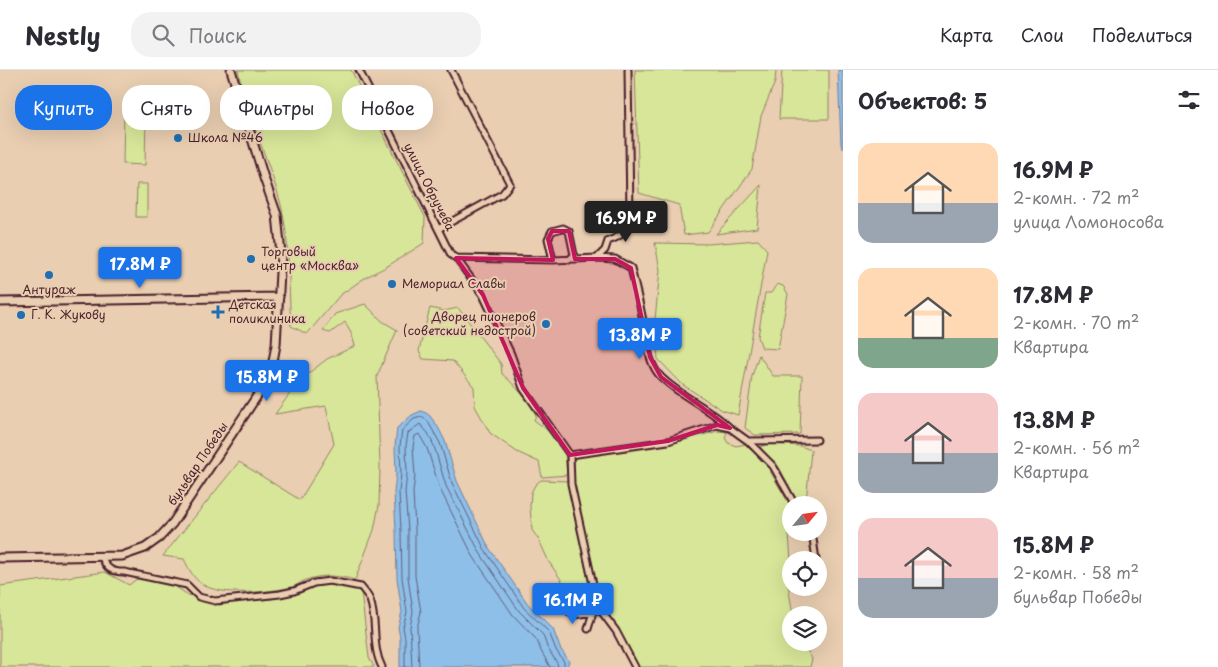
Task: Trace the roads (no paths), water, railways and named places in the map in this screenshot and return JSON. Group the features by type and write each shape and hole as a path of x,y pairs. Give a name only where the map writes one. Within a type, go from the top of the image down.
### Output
{"street":[{"name":"бульвар Победы","path":"0,558 122,556 145,548 159,538 172,524 259,394 271,372 276,345 281,254 277,216 231,70"},
{"name":"улица Обручева","path":"359,70 451,254 456,258 482,295 511,354 523,388 570,455"},
{"path":"438,229 502,194 510,184 451,70"},
{"path":"597,258 605,250 608,241 618,238 629,226 628,70"},
{"path":"553,260 548,239 552,231 562,228 569,231 572,242 574,255 569,260"},
{"path":"456,258 615,259 631,268 650,357 661,377 680,393 718,416 730,428 748,441 773,466 790,496"},
{"path":"0,302 279,297"},
{"path":"635,667 616,631 598,607 571,484 570,455 668,441 717,425 730,428"},
{"path":"748,441 817,440"},
{"path":"102,557 104,565 108,569 187,585 199,597 215,601 280,594 314,583 330,581 361,587 370,599 374,618 377,658 382,667"},
{"path":"559,597 567,610 574,615 593,612"},
{"path":"588,629 593,612 598,607"}],"water":[{"path":"838,70 843,70 843,149 841,145"},
{"path":"421,411 430,416 445,441 457,481 489,548 528,604 553,629 560,648 569,661 567,667 400,667 398,627 402,612 397,578 394,492 396,474 395,446 397,428 412,415"}],"place":[{"name":"Школа №46","path":"178,138"},
{"name":"Торговый центр «Москва»","path":"251,259"},
{"name":"Антураж","path":"49,275"},
{"name":"Мемориал Славы","path":"392,284"},
{"name":"Детская поликлиника","path":"218,312"},
{"name":"Г. К. Жукову","path":"21,315"},
{"name":"Дворец пионеров (советский недострой)","path":"546,324"}]}
